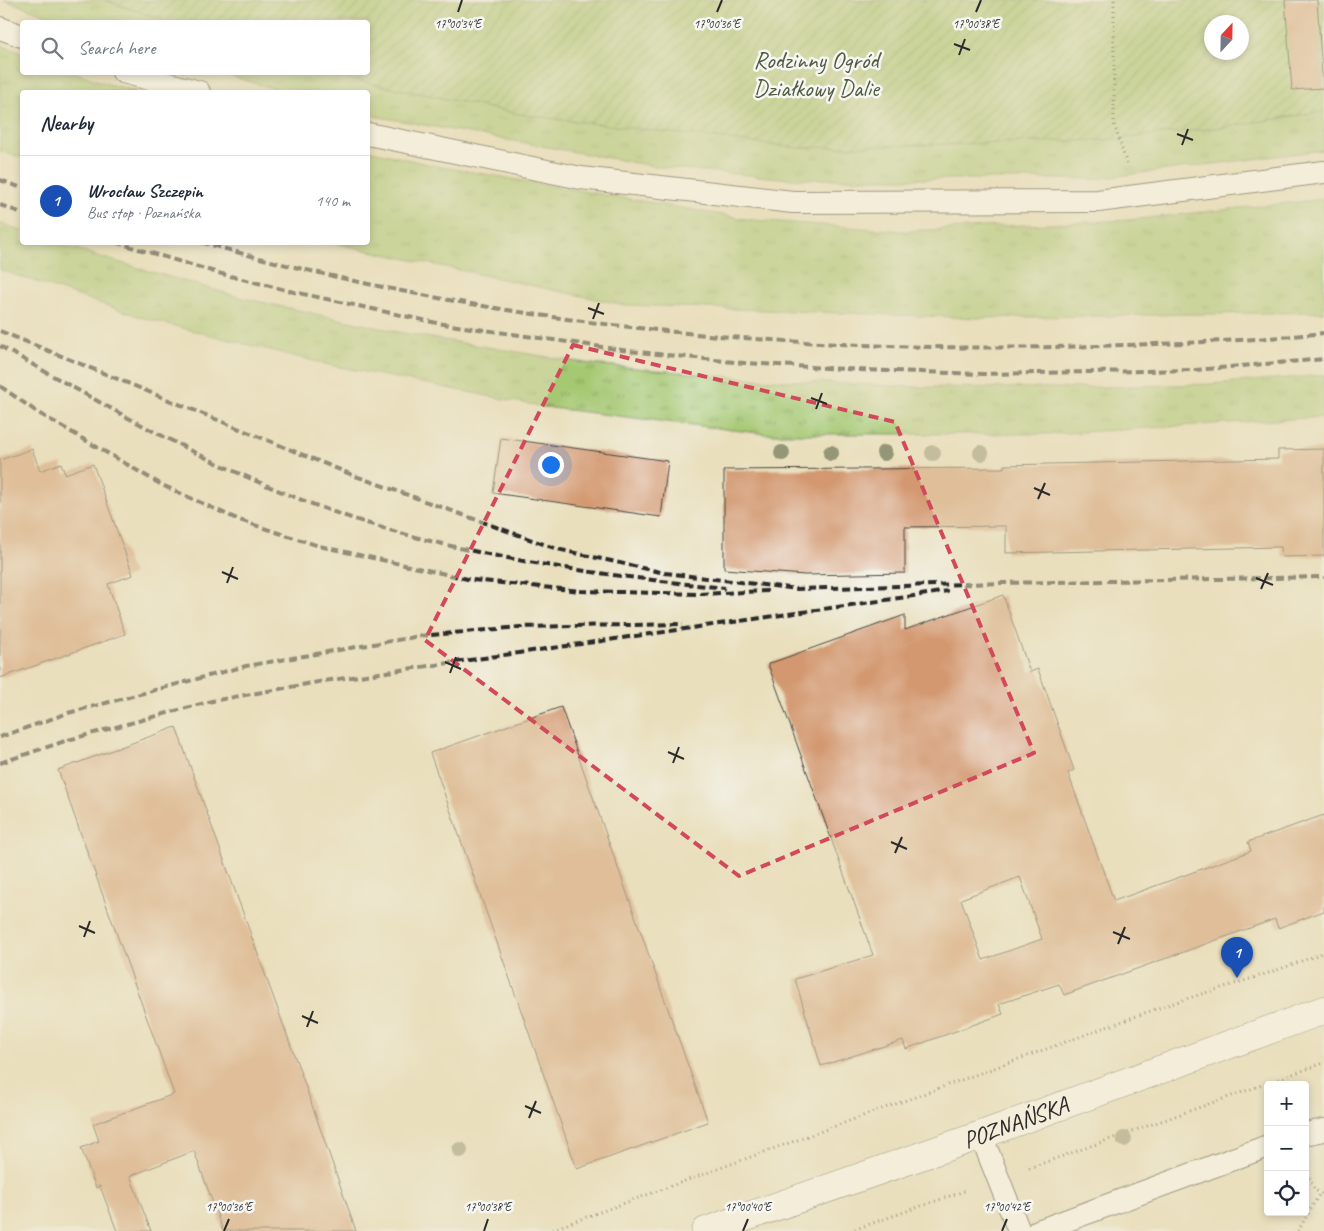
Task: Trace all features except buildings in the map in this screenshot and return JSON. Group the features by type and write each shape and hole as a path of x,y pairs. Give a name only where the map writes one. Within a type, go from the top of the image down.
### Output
{"street":[{"name":"POZNAŃSKA","path":"706,1231 981,1135 1324,1010"}],"lane":[{"path":"0,28 20,35"},
{"path":"134,75 191,90"},
{"path":"370,134 581,178 793,202 1098,201 1324,172"},
{"path":"1309,1133 1324,1130"},
{"path":"981,1135 1019,1231"},
{"path":"1038,1231 1264,1147"}],"path":[{"path":"1114,0 1114,124 1136,196"},
{"path":"548,1231 1153,1010 1291,966 1324,952"},
{"path":"851,1231 1324,1063"},
{"path":"1306,1171 1315,1190 1324,1196"},
{"path":"1298,1231 1320,1193"}],"highlighted area":[{"path":"573,345 895,422 1034,753 739,876 425,640"}],"green space":[{"path":"4,0 105,0 163,20 61,20"},
{"name":"Rodzinny Ogród Działkowy Dalie","path":"105,0 1324,0 1324,111 1224,127 1106,140 799,148 524,115 331,75 370,75 370,20 163,20"},
{"path":"0,45 20,52 20,75 82,75 131,90 20,90 20,157 0,151"},
{"path":"227,75 331,75 524,115 799,148 1106,140 1224,127 1324,111 1324,150 1095,179 791,179 659,167 370,115 370,90 279,90"},
{"path":"370,150 432,165 752,220 904,231 1128,220 1324,199 1324,312 977,318 624,305 341,245 370,245"},
{"path":"0,223 20,230 20,245 63,245 243,298 408,334 591,364 756,379 914,387 1064,388 1211,384 1324,375 1324,417 1052,434 766,434 544,407 329,365 147,319 0,270"}],"railway":[{"path":"0,180 20,187"},
{"path":"0,205 20,212"},
{"path":"125,245 218,273 294,292 437,323 629,351 744,363 861,370 983,374 1195,370 1324,359"},
{"path":"212,245 314,272 428,296 543,316 659,330 776,340 893,346 1009,348 1200,342 1324,333"},
{"path":"0,331 350,474 557,549 665,573 797,589 1324,577"},
{"path":"0,346 109,407 220,465 297,498 348,517 454,547 508,558 616,575 725,588"},
{"path":"0,386 37,412 162,485 239,520 319,546 472,580 581,591 699,594 768,591"},
{"path":"0,763 68,740 212,701 324,681 948,591"},
{"path":"0,737 68,713 246,666 420,636 520,627 683,624"}],"place":[{"name":"Wrocław Szczepin","path":"1237,978"}]}
